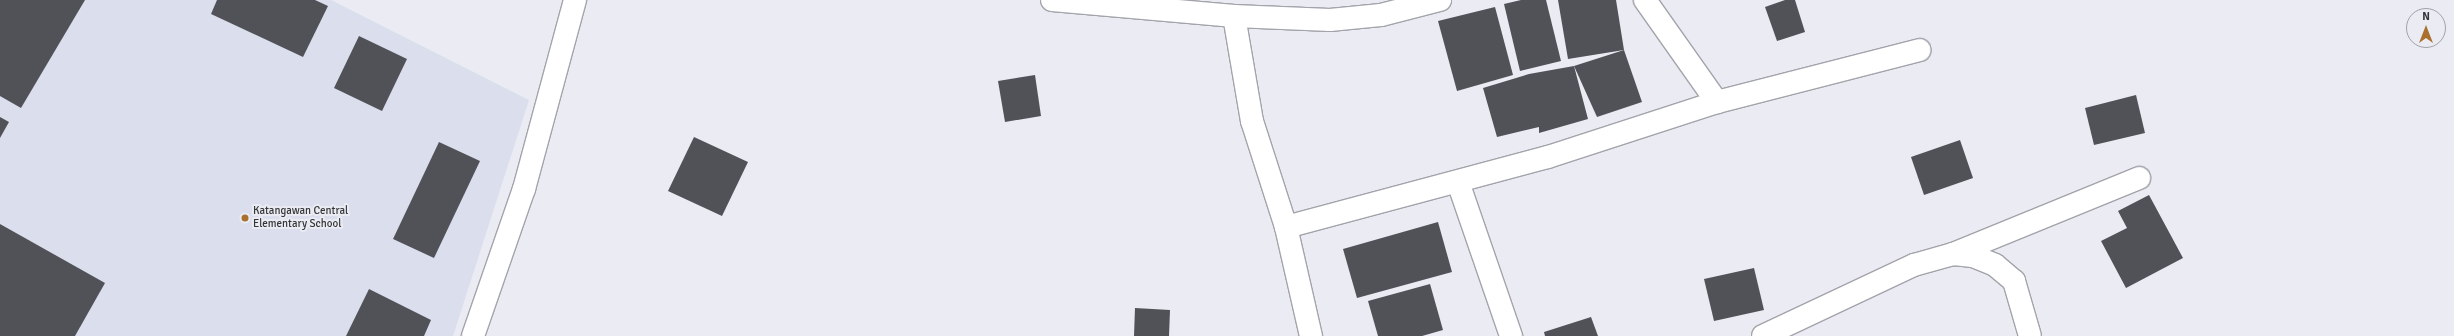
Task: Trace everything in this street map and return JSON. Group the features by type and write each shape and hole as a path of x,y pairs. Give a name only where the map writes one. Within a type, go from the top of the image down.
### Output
{"street":[{"path":"473,336 524,189 575,0"},
{"path":"1052,0 1171,4 1234,16 1330,20 1381,15 1440,0"},
{"path":"1645,0 1717,102"},
{"path":"1234,16 1252,120 1286,227 1311,336"},
{"path":"1286,227 1548,157 1717,102 1919,50"},
{"path":"1763,336 1848,293 1914,265 1953,254 2140,178"},
{"path":"1458,182 1511,336"},
{"path":"1953,254 1973,256 1995,265 2014,281 2030,336"}],"shaded area":[{"name":"Katangawan Central Elementary School","path":"0,0 331,0 529,100 453,336 0,336"}],"building":[{"path":"0,0 85,0 21,108 0,96"},
{"path":"217,0 315,0 328,6 303,57 211,14"},
{"path":"1521,0 1546,0 1561,61 1520,71 1504,4"},
{"path":"1558,0 1616,0 1624,50 1568,59"},
{"path":"1785,0 1795,0 1805,32 1777,41 1765,7"},
{"path":"1495,7 1513,75 1457,91 1438,21"},
{"path":"359,36 407,59 382,111 334,88"},
{"path":"1624,50 1642,102 1597,117 1574,66"},
{"path":"1574,66 1588,119 1539,133 1539,127 1497,137 1483,88 1529,74"},
{"path":"1035,75 1041,116 1005,122 998,81"},
{"path":"2136,95 2145,133 2094,145 2085,108"},
{"path":"0,117 9,122 0,138"},
{"path":"694,137 748,162 722,216 668,191"},
{"path":"1960,140 1973,178 1924,195 1911,157"},
{"path":"439,142 480,161 434,258 393,239"},
{"path":"2149,195 2183,258 2126,288 2101,241 2127,228 2118,211"},
{"path":"1438,222 1452,272 1357,298 1343,249"},
{"path":"0,224 105,283 75,336 0,336"},
{"path":"1754,268 1764,310 1714,321 1704,279"},
{"path":"1430,284 1443,330 1422,336 1378,336 1368,301"},
{"path":"369,289 431,320 424,336 346,336"},
{"path":"1135,308 1170,310 1169,336 1134,336"},
{"path":"1591,317 1598,336 1545,336 1544,332"}],"place":[{"name":"Katangawan Central Elementary School","path":"245,218"}]}
